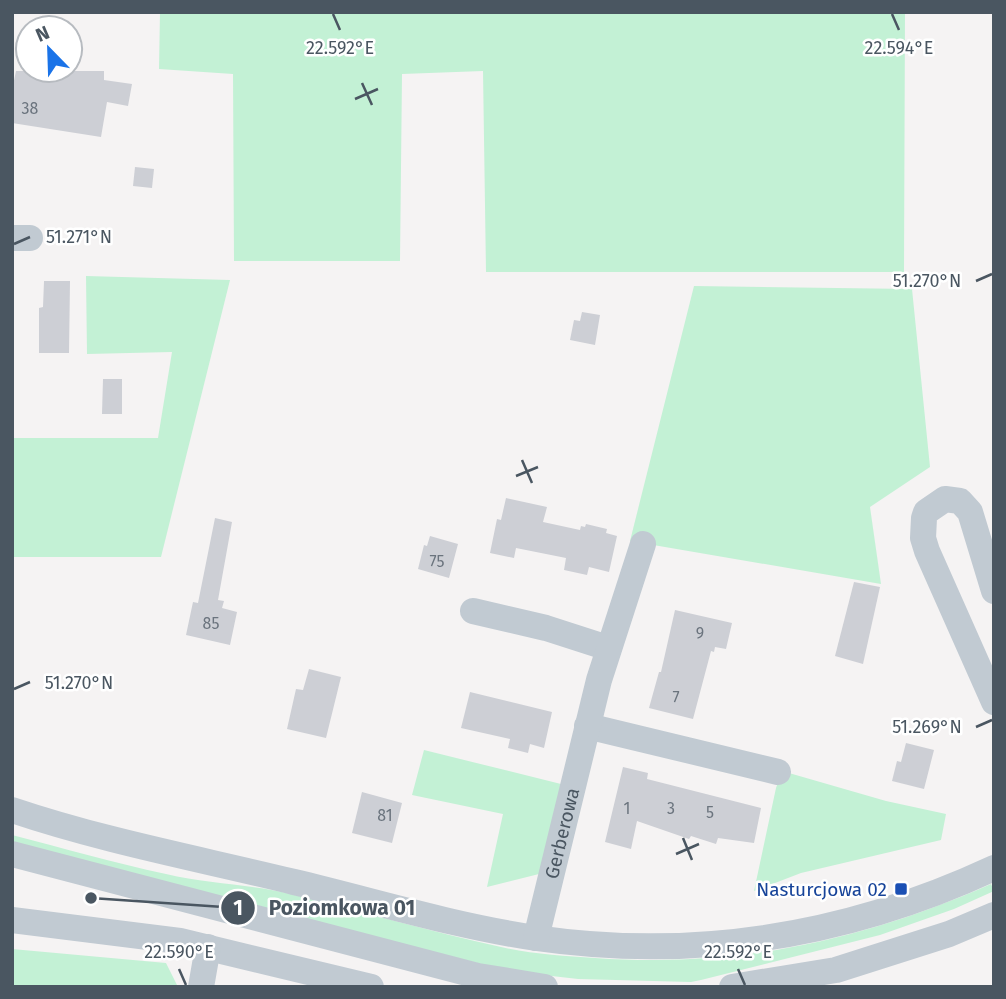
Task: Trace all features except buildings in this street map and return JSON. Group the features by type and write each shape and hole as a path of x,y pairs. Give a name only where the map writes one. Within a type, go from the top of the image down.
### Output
{"street":[{"path":"994,591 970,512 955,499 945,499 926,512 923,538 994,702"},
{"name":"Gerberowa","path":"536,938 608,648 643,544"},
{"path":"473,611 546,628 608,648"},
{"path":"587,726 778,772"},
{"path":"12,810 153,848 464,924 536,938 598,945 658,947 749,942 818,929 854,920 953,887 994,868"},
{"path":"12,854 467,973 545,987"},
{"path":"733,987 836,970 949,934 994,915"},
{"path":"12,920 208,947 371,987"},
{"path":"201,987 208,947"}],"green space":[{"path":"160,12 905,12 904,272 486,272 483,71 402,74 400,261 234,261 233,74 159,69"},
{"path":"86,276 230,280 161,557 12,557 12,438 158,438 172,352 87,354"},
{"path":"694,286 912,289 930,467 870,507 881,584 630,541"},
{"path":"424,750 561,784 539,874 487,887 503,814 412,795"},
{"path":"782,771 886,801 946,814 941,840 801,873 754,891"},
{"path":"12,835 181,877 291,894 501,947 595,958 698,959 798,946 894,921 991,884 994,891 954,909 880,935 701,980 578,979 508,971 12,843"},
{"path":"12,949 166,963 178,987 12,987"}],"place":[{"name":"Nasturcjowa 02","path":"901,889"},
{"name":"Poziomkowa 01","path":"91,898"}]}
